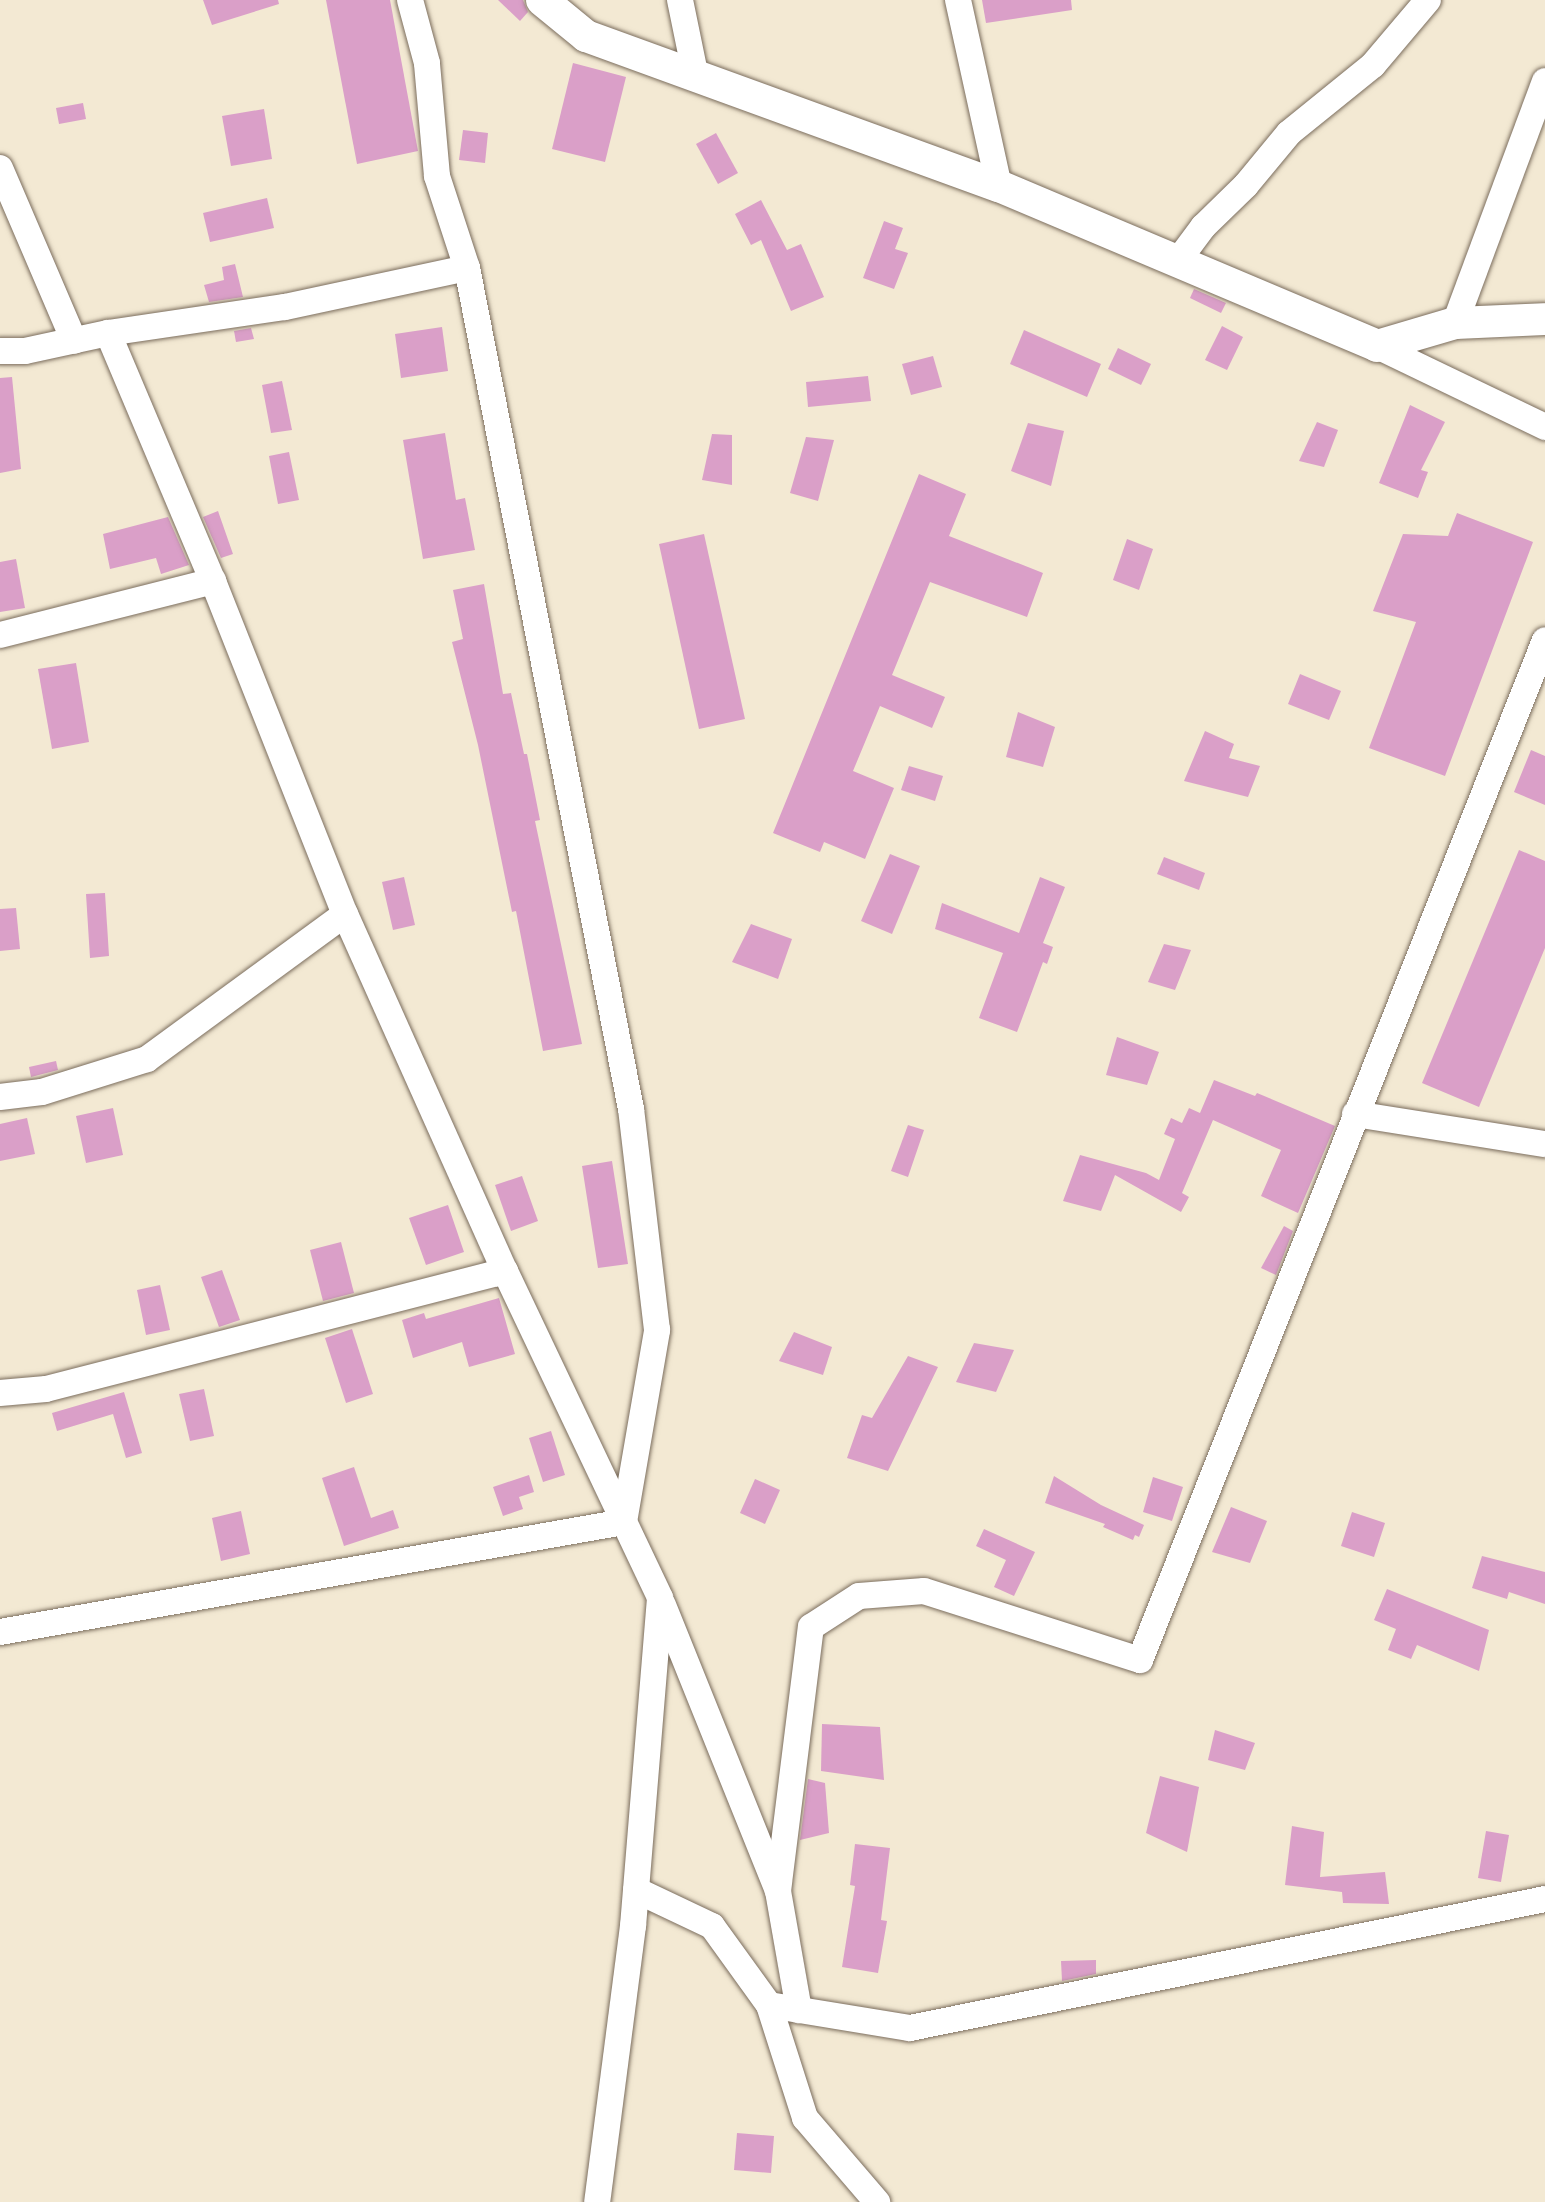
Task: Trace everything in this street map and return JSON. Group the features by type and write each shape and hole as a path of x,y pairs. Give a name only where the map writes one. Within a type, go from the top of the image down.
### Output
{"street":[{"path":"410,0 427,63 437,176 467,268 633,1125 657,1330 624,1522"},
{"path":"542,0 586,36 999,186 1377,346 1545,427"},
{"path":"680,0 696,78"},
{"path":"958,0 999,186"},
{"path":"1177,262 1203,227 1246,185 1289,133 1373,65 1428,0"},
{"path":"1455,323 1545,81"},
{"path":"0,168 74,341"},
{"path":"0,351 25,351 108,333 285,307 467,268"},
{"path":"1377,346 1455,323 1545,319"},
{"path":"108,333 213,581 345,914 505,1271 660,1598 778,1891 799,2010"},
{"path":"0,635 213,581"},
{"path":"778,1891 811,1627 859,1596 924,1591 1140,1660 1545,640"},
{"path":"0,1097 42,1092 147,1059 345,914"},
{"path":"1355,1114 1545,1144"},
{"path":"0,1393 46,1389 505,1271"},
{"path":"0,1632 624,1522"},
{"path":"597,2202 636,1890 660,1598"},
{"path":"636,1890 712,1926 769,2005 805,2118 877,2202"},
{"path":"769,2005 910,2028 1545,1899"}],"building":[{"path":"203,0 278,0 279,4 212,25"},
{"path":"326,0 390,0 418,151 357,164"},
{"path":"498,0 523,0 528,12 520,21"},
{"path":"982,0 1071,0 1072,10 986,23"},
{"path":"573,63 626,77 605,162 552,149"},
{"path":"83,103 86,119 59,124 56,108"},
{"path":"264,109 272,159 231,166 222,116"},
{"path":"463,130 488,133 485,163 459,160"},
{"path":"716,133 738,173 718,184 696,144"},
{"path":"267,198 274,228 210,242 203,213"},
{"path":"761,200 787,250 801,244 824,297 791,311 761,240 751,245 735,214"},
{"path":"884,221 903,228 895,249 908,253 894,289 863,278"},
{"path":"235,264 243,297 209,302 204,285 224,280 222,267"},
{"path":"1194,289 1226,303 1221,313 1190,298"},
{"path":"1222,326 1243,337 1227,370 1205,360"},
{"path":"442,327 448,371 401,378 395,334"},
{"path":"251,328 254,339 236,342 234,331"},
{"path":"1024,330 1101,364 1087,397 1010,364"},
{"path":"1118,348 1151,364 1141,385 1108,369"},
{"path":"933,356 942,387 911,395 902,364"},
{"path":"868,376 871,401 808,407 806,382"},
{"path":"12,377 21,469 0,473 0,378"},
{"path":"282,381 292,430 271,433 262,385"},
{"path":"1410,405 1445,422 1421,470 1428,472 1418,498 1379,483"},
{"path":"1317,422 1338,430 1324,467 1299,461"},
{"path":"1028,423 1064,431 1051,486 1011,471"},
{"path":"445,433 456,500 465,498 475,550 423,559 403,440"},
{"path":"712,434 732,435 732,485 702,480"},
{"path":"806,437 834,440 818,501 790,493"},
{"path":"289,452 299,500 278,504 269,456"},
{"path":"919,474 966,494 949,536 1043,573 1027,617 930,582 892,675 945,697 932,728 880,706 853,771 894,788 865,859 824,842 820,852 773,833"},
{"path":"218,511 233,554 221,558 203,517"},
{"path":"1457,513 1533,542 1445,776 1369,748 1416,622 1373,611 1403,534 1448,536"},
{"path":"168,517 189,565 161,574 156,558 110,569 103,534"},
{"path":"704,534 745,719 699,729 659,544"},
{"path":"1127,539 1153,549 1139,590 1113,580"},
{"path":"16,559 25,608 0,612 0,562"},
{"path":"484,584 503,694 511,693 524,754 527,754 540,820 535,821 582,1044 543,1051 516,911 512,912 478,745 452,642 463,639 453,590"},
{"path":"76,663 89,742 52,749 38,669"},
{"path":"1300,674 1341,691 1329,720 1288,704"},
{"path":"1018,712 1055,727 1043,767 1006,757"},
{"path":"1205,731 1234,744 1229,758 1260,766 1248,797 1184,781"},
{"path":"1531,750 1545,756 1545,805 1514,792"},
{"path":"909,766 943,776 935,801 901,790"},
{"path":"1519,850 1545,861 1545,948 1479,1107 1422,1083"},
{"path":"890,854 920,866 892,934 861,921"},
{"path":"1164,857 1205,873 1199,890 1157,874"},
{"path":"404,877 415,925 393,930 382,882"},
{"path":"1040,877 1065,887 1043,943 1053,947 1047,964 1043,962 1017,1032 979,1018 1003,953 935,929 942,903 1019,933"},
{"path":"105,893 109,956 90,958 86,894"},
{"path":"16,908 20,949 0,951 0,909"},
{"path":"751,924 792,939 778,979 732,962"},
{"path":"1164,944 1191,950 1175,990 1148,982"},
{"path":"1117,1037 1159,1052 1147,1085 1106,1075"},
{"path":"56,1061 58,1070 31,1077 29,1067"},
{"path":"1214,1080 1255,1096 1257,1093 1335,1126 1298,1213 1261,1196 1281,1150 1213,1120 1182,1193 1189,1197 1181,1212 1115,1175 1101,1211 1063,1201 1080,1155 1146,1173 1159,1180 1175,1139 1164,1134 1171,1118 1182,1123 1189,1108 1200,1113"},
{"path":"113,1108 123,1155 86,1163 76,1116"},
{"path":"27,1118 35,1154 0,1161 0,1124"},
{"path":"908,1125 924,1130 908,1177 891,1171"},
{"path":"612,1161 628,1264 598,1268 582,1166"},
{"path":"522,1176 538,1221 511,1231 495,1185"},
{"path":"448,1205 464,1252 426,1265 409,1218"},
{"path":"1284,1226 1293,1231 1276,1275 1261,1268"},
{"path":"341,1242 354,1293 323,1301 310,1250"},
{"path":"222,1270 240,1320 219,1327 201,1277"},
{"path":"160,1285 170,1330 146,1335 137,1290"},
{"path":"499,1298 515,1354 469,1367 462,1342 413,1358 402,1320 424,1313 426,1319"},
{"path":"352,1329 373,1394 346,1403 325,1338"},
{"path":"794,1332 832,1347 823,1375 779,1361"},
{"path":"974,1343 1014,1350 996,1392 956,1382"},
{"path":"908,1356 938,1367 888,1471 847,1458 862,1415 872,1418"},
{"path":"204,1389 214,1436 190,1441 179,1394"},
{"path":"124,1392 142,1453 126,1458 113,1414 57,1431 52,1413"},
{"path":"551,1431 565,1475 543,1482 529,1438"},
{"path":"354,1467 371,1518 393,1510 399,1528 344,1546 322,1478"},
{"path":"529,1475 534,1492 519,1497 523,1509 503,1516 493,1487"},
{"path":"1054,1476 1101,1505 1144,1525 1139,1537 1135,1535 1133,1540 1103,1527 1105,1524 1045,1503"},
{"path":"1153,1477 1183,1487 1172,1521 1143,1512"},
{"path":"755,1479 780,1490 765,1524 740,1513"},
{"path":"1231,1507 1267,1521 1250,1563 1212,1552"},
{"path":"241,1511 250,1554 221,1561 212,1518"},
{"path":"1352,1512 1385,1523 1374,1557 1341,1546"},
{"path":"984,1529 1035,1552 1014,1596 994,1587 1006,1560 976,1546"},
{"path":"1482,1556 1545,1572 1545,1604 1509,1592 1507,1599 1472,1588"},
{"path":"1387,1589 1489,1630 1479,1671 1417,1645 1411,1659 1388,1650 1396,1629 1374,1620"},
{"path":"822,1724 880,1727 884,1780 821,1771"},
{"path":"1215,1730 1255,1743 1245,1770 1208,1760"},
{"path":"1160,1776 1199,1787 1187,1852 1146,1833"},
{"path":"808,1779 825,1783 829,1833 800,1840"},
{"path":"1292,1826 1324,1832 1320,1877 1385,1872 1389,1904 1343,1903 1342,1892 1285,1885"},
{"path":"1486,1831 1509,1835 1501,1882 1478,1878"},
{"path":"855,1844 890,1848 881,1920 887,1921 878,1973 842,1967 855,1886 850,1885"},
{"path":"1096,1960 1096,1974 1062,1981 1061,1961"},
{"path":"737,2133 774,2136 771,2173 734,2170"}]}
